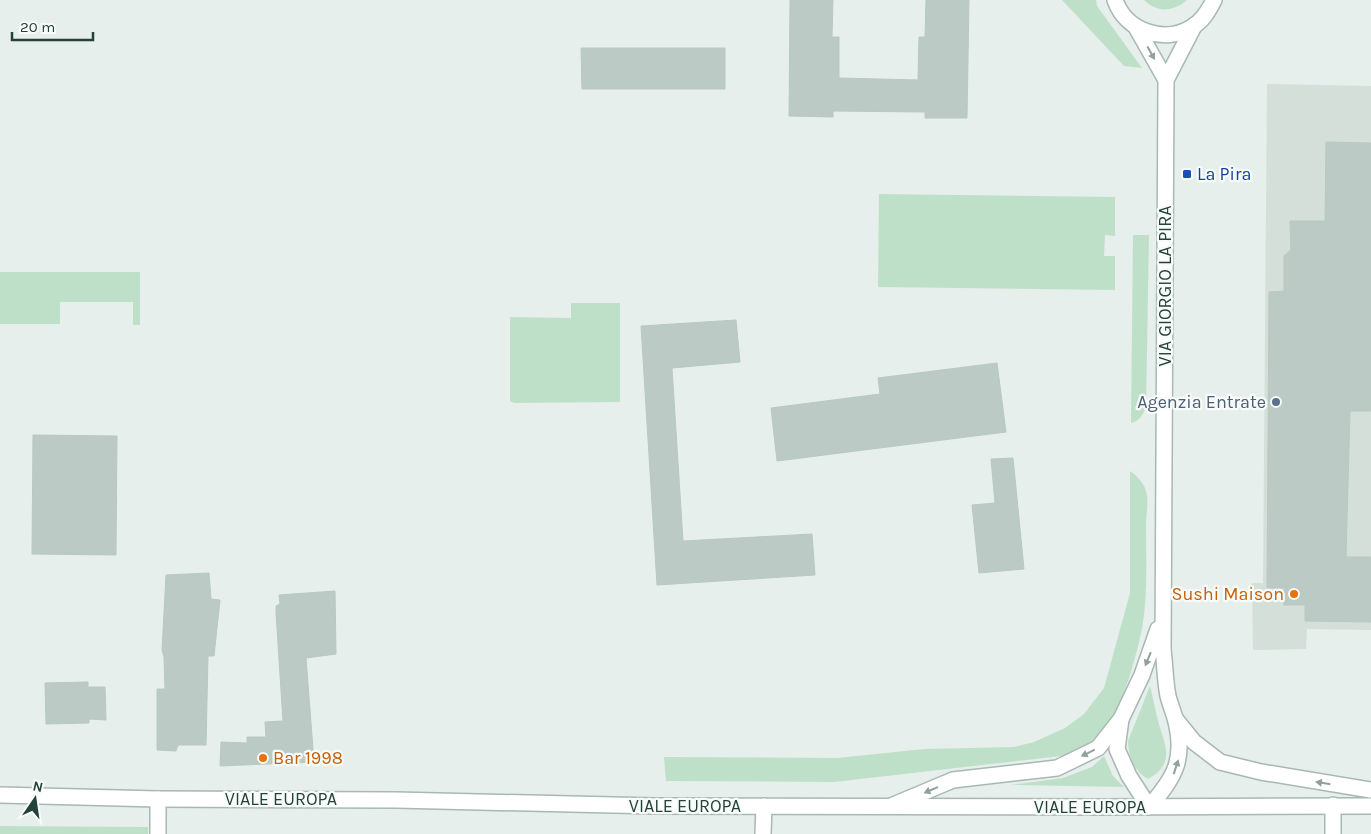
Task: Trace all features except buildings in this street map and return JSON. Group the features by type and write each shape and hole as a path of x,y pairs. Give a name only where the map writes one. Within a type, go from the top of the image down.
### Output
{"street":[{"name":"VIA GIORGIO LA PIRA","path":"1116,0 1118,7 1126,18 1136,27 1166,80"},
{"name":"VIA GIORGIO LA PIRA","path":"1162,613 1166,80 1194,26 1207,14 1214,0"},
{"path":"1136,27 1150,33 1165,35 1181,33 1194,26"},
{"path":"891,806 953,780 1057,768 1098,748 1120,719 1142,675 1154,643 1162,613"},
{"path":"1120,719 1117,750 1129,776 1149,807 1168,785 1177,768 1180,749 1176,720 1168,696 1163,649 1162,613"},
{"path":"1176,720 1194,742 1220,762 1262,772 1371,790"},
{"name":"VIALE EUROPA","path":"0,795 158,799 343,799 655,806 1371,806"},
{"path":"158,799 158,834"},
{"path":"1333,805 1333,834"},
{"path":"763,834 764,806"}],"shaded area":[{"path":"1267,84 1371,86 1371,630 1307,629 1306,649 1253,650 1252,583 1263,583"}],"green space":[{"path":"1062,0 1096,0 1097,6 1142,68 1124,66"},
{"path":"1144,0 1187,0 1171,9 1160,9"},
{"path":"879,194 1115,197 1115,236 1105,235 1104,256 1115,256 1115,290 878,287"},
{"path":"1133,235 1149,235 1146,407 1139,419 1131,423"},
{"path":"0,272 140,272 140,325 133,325 133,302 60,302 60,324 0,324"},
{"path":"571,303 620,303 620,402 514,403 510,401 510,317 571,318"},
{"path":"1130,471 1142,482 1147,495 1144,616 1133,666 1120,703 1108,726 1099,737 1081,748 1061,756 834,782 666,781 664,757 837,758 924,749 1014,747 1034,742 1065,728 1084,714 1104,688 1130,593"},
{"path":"1150,686 1166,753 1162,767 1148,779 1139,772 1133,763 1129,753 1128,741"},
{"path":"1104,756 1113,776 1124,787 1011,785 1063,778 1092,767"},
{"path":"0,826 148,827 148,834 0,834"}],"place":[{"name":"La Pira","path":"1187,174"},
{"name":"Agenzia Entrate","path":"1276,402"},
{"name":"Sushi Maison","path":"1294,594"},
{"name":"Bar 1998","path":"263,758"}]}
